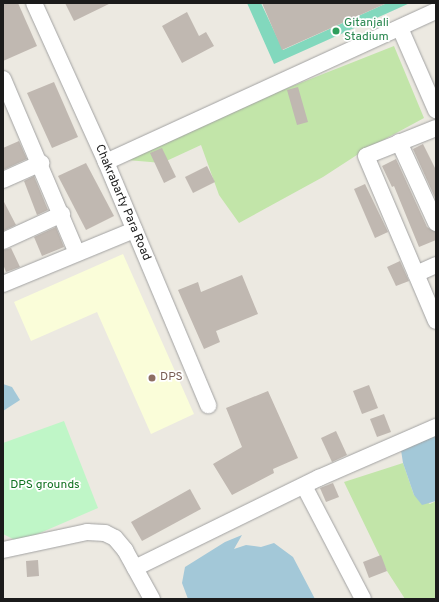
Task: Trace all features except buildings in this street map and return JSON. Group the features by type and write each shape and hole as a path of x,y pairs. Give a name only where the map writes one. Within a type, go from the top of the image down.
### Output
{"street":[{"name":"Chakrabarty Para Road","path":"34,3 106,162 208,405"},
{"path":"106,162 436,11"},
{"path":"400,28 436,110"},
{"path":"3,78 9,111 41,163 77,253"},
{"path":"436,128 366,156 436,321"},
{"path":"399,142 433,205 436,223"},
{"path":"3,180 41,163"},
{"path":"3,241 62,214"},
{"path":"3,284 134,230"},
{"path":"416,274 436,265"},
{"path":"135,568 304,486 436,427"},
{"path":"304,486 363,599"},
{"path":"3,550 87,532 105,533 115,538 135,568 152,599"}],"shaded area":[{"name":"DPS","path":"123,254 194,414 151,434 97,312 31,341 14,302"}],"green space":[{"name":"Gitanjali Stadium","path":"247,3 261,3 283,50 387,3 410,3 274,64"},
{"path":"394,46 424,118 363,151 323,177 239,223 219,195 201,145 162,163 127,160 280,91"},
{"name":"DPS grounds","path":"64,421 98,508 19,542 3,534 3,443"},
{"path":"403,463 414,495 430,504 436,501 436,599 405,599 387,571 344,482"}],"water":[{"path":"3,384 12,387 20,400 3,411"},
{"path":"436,434 436,501 422,505 414,495 403,463 401,450"},
{"path":"242,535 234,549 246,545 261,547 274,543 293,557 315,599 188,599 182,583 185,567 225,542"}],"place":[{"name":"Gitanjali Stadium","path":"336,31"},
{"name":"DPS","path":"152,378"}]}
